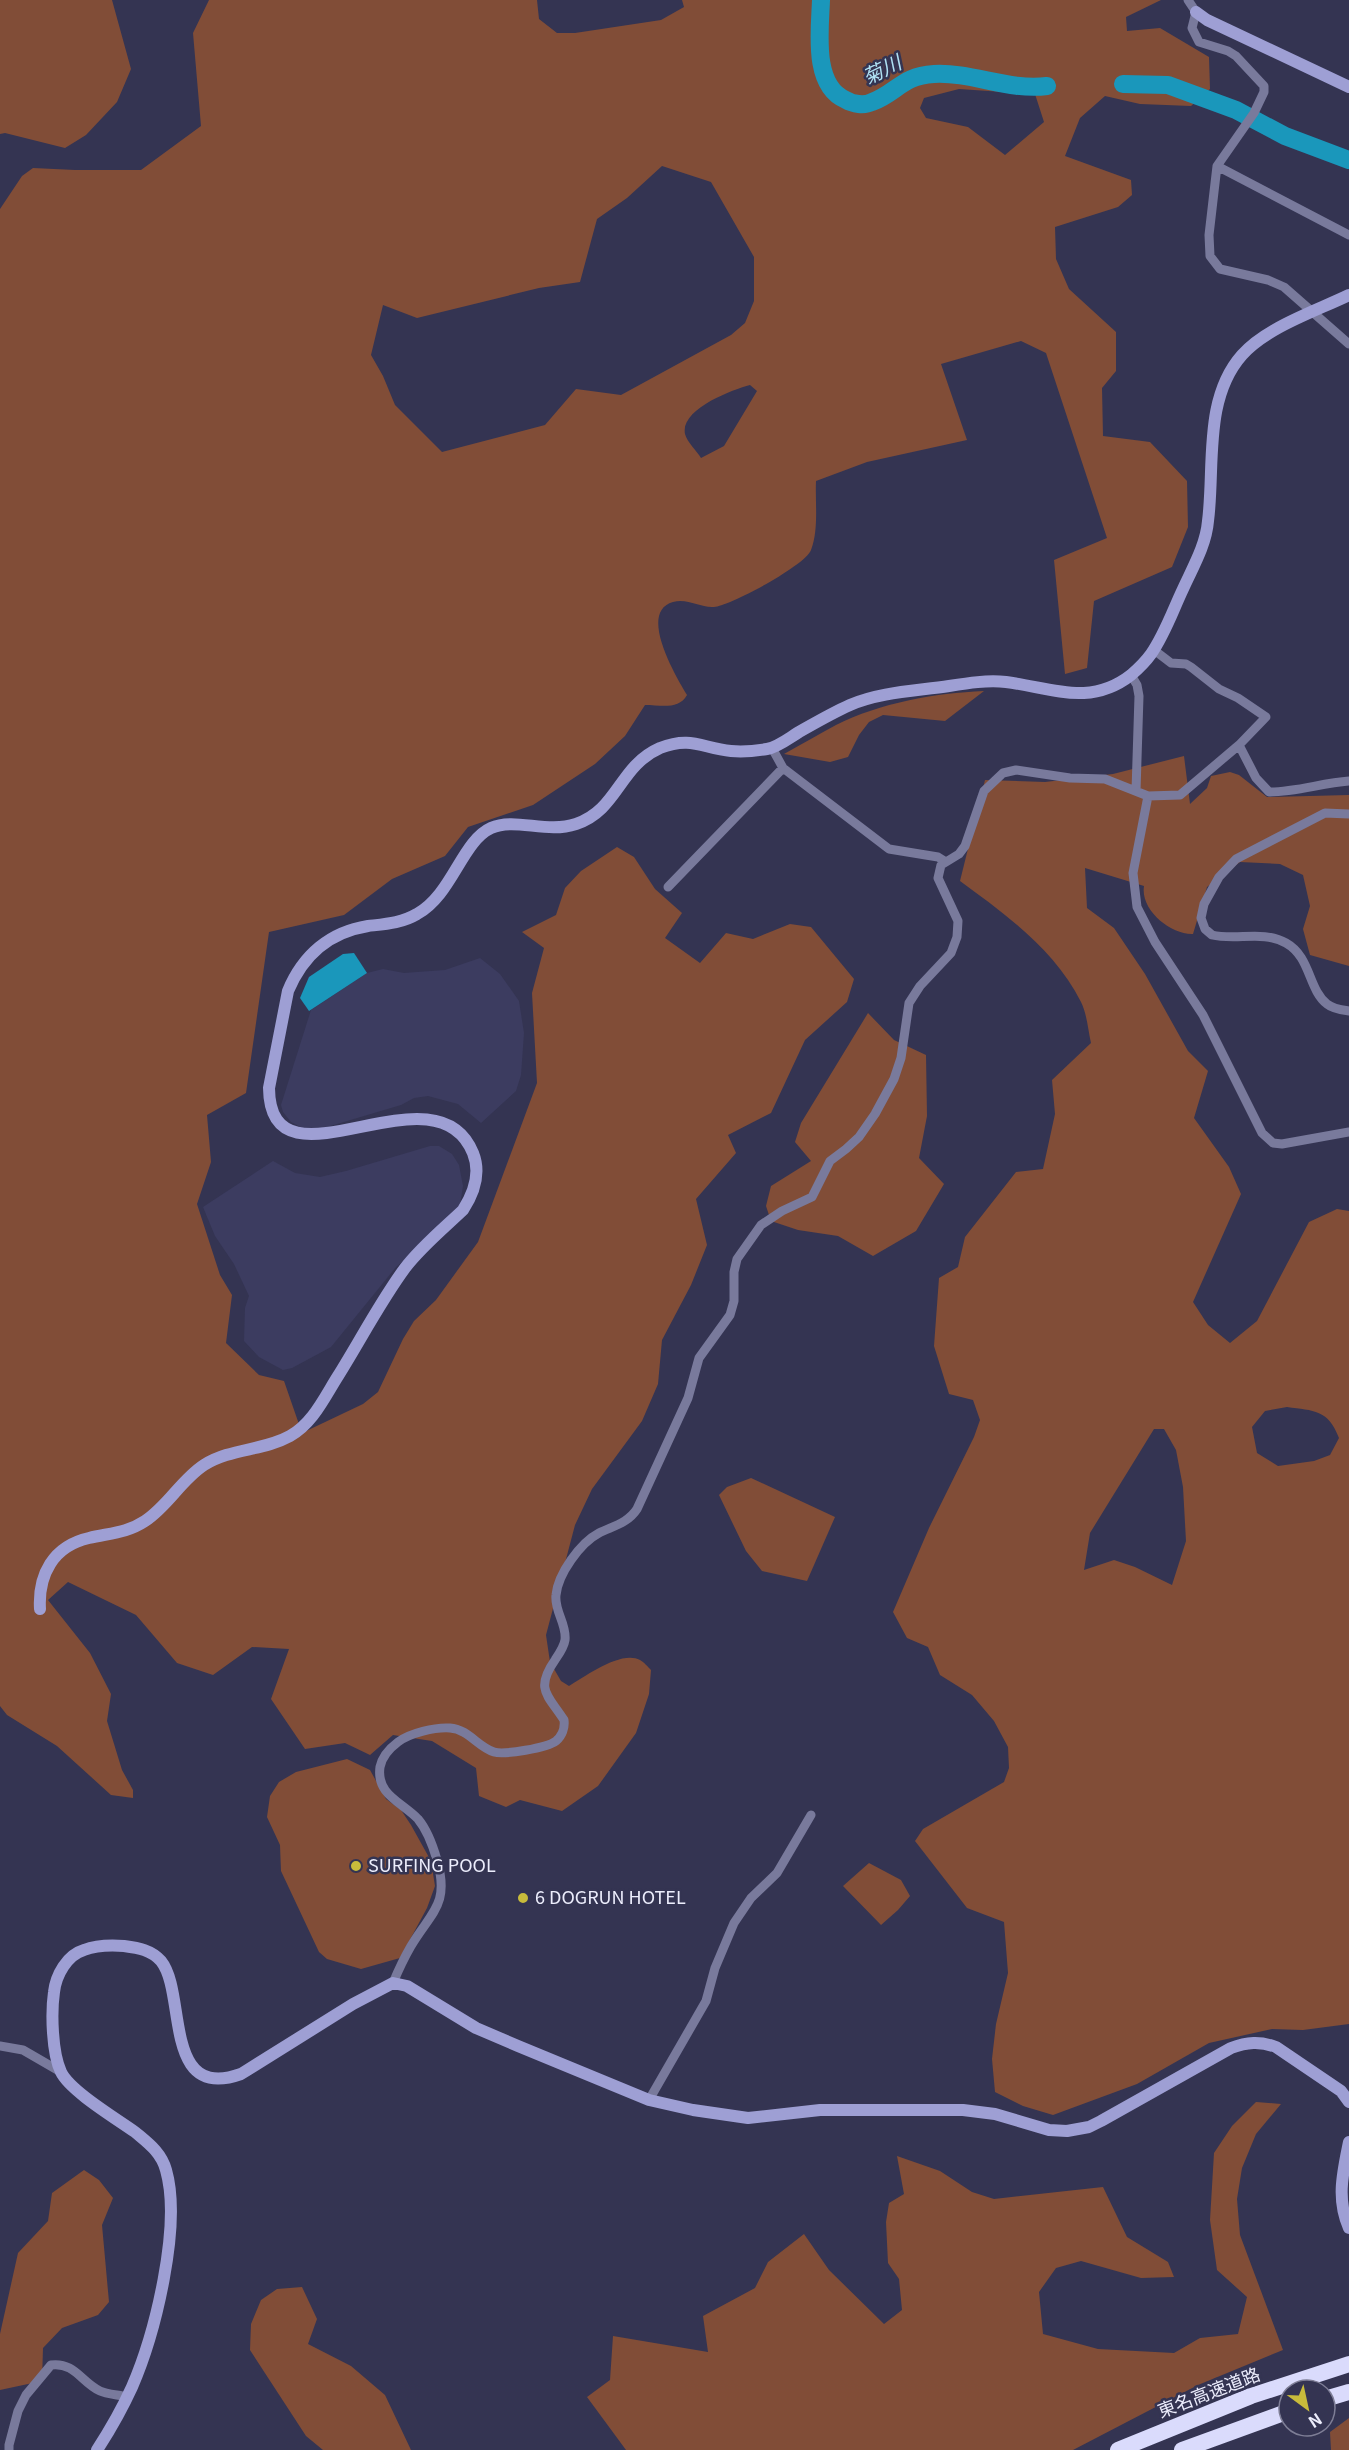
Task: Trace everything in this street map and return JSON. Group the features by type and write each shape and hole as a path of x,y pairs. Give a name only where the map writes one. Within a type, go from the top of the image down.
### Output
{"highway":[{"name":"東名高速道路","path":"1119,2450 1251,2396 1349,2364"},
{"path":"1182,2450 1277,2415"}],"street":[{"path":"1188,0 1196,12 1207,20 1349,87"},
{"path":"1196,12 1192,28 1199,42 1228,51 1236,56 1264,87 1254,113 1217,166 1209,235 1210,256 1213,264 1220,269 1268,280 1284,287 1349,344"},
{"path":"1217,166 1349,235"},
{"path":"40,1609 39,1590 42,1579 58,1554 87,1538 124,1533 146,1521 158,1511 181,1485 205,1464 244,1449 281,1440 308,1423 404,1269 463,1210 470,1200 477,1175 474,1154 463,1137 445,1123 416,1118 306,1136 284,1126 274,1113 269,1098 269,1088 288,991 300,966 308,957 338,934 406,920 431,905 476,837 490,828 514,824 543,828 562,827 580,823 606,806 635,764 662,747 693,742 734,751 772,748 851,705 876,696 981,682 1005,682 1066,694 1087,693 1108,688 1131,675 1154,650 1204,541 1208,521 1215,414 1226,378 1240,357 1263,337 1349,295"},
{"path":"393,1983 411,1946 434,1914 441,1896 441,1878 423,1826 388,1794 381,1784 380,1770 384,1756 405,1738 440,1729 454,1728 490,1750 500,1753 547,1745 561,1734 564,1720 550,1703 545,1683 549,1670 566,1639 555,1602 562,1577 590,1540 626,1520 638,1509 688,1398 699,1358 730,1315 734,1301 735,1264 752,1236 774,1215 812,1197 830,1161 859,1137 885,1096 901,1058 909,1003 920,986 951,953 957,937 958,921 938,878 941,865 959,854 965,846 984,791 1003,773 1016,770 1070,778 1105,779 1148,796 1179,795 1239,745 1266,717 1238,698 1219,689 1186,664 1171,663 1154,650"},
{"path":"1131,675 1137,685 1139,696 1136,791"},
{"path":"1239,745 1256,778 1269,792 1285,792 1324,783 1349,781"},
{"path":"772,748 783,768 889,849 938,857 946,862"},
{"path":"668,887 783,768"},
{"path":"1148,796 1133,873 1137,907 1155,942 1203,1015 1262,1132 1272,1143 1282,1144 1349,1132"},
{"path":"1349,814 1325,813 1236,859 1219,877 1204,904 1201,918 1205,929 1212,935 1276,938 1288,944 1306,964 1325,1003 1349,1011"},
{"path":"649,2100 706,2001 715,1968 734,1923 751,1898 777,1873 811,1815"},
{"path":"61,2072 53,2029 52,2008 55,1983 73,1955 88,1948 113,1945 139,1948 160,1961 170,1978 176,2025 182,2046 196,2069 219,2080 241,2074 353,2004 393,1983 401,1984 426,1996 476,2028 649,2100 693,2110 748,2118 811,2110 963,2110 995,2114 1049,2130 1067,2131 1089,2127 1231,2048 1252,2043 1265,2043 1276,2047 1341,2091 1349,2102"},
{"path":"0,2046 23,2050 61,2072 74,2087 158,2152 167,2172 170,2209 164,2276 140,2366 127,2397 97,2450"},
{"path":"1349,2142 1340,2196 1349,2228"},
{"path":"9,2450 22,2403 51,2365 72,2368 103,2393 127,2397"}],"shaded area":[{"path":"0,0 112,0 131,69 117,102 86,135 65,148 5,133 0,134"},
{"path":"209,0 537,0 539,19 557,33 575,33 661,20 684,7 682,0 1161,0 1126,17 1127,31 1160,28 1209,57 1210,89 1191,106 1140,104 1105,96 1080,118 1065,156 1131,180 1132,195 1118,207 1055,227 1056,259 1069,289 1116,332 1116,371 1102,388 1103,436 1150,442 1187,481 1188,527 1172,567 1094,601 1087,668 1065,674 1054,560 1107,538 1046,353 1021,341 941,364 967,440 867,462 816,481 816,525 811,550 806,557 767,584 723,605 709,607 678,601 663,608 659,618 659,631 669,661 687,695 684,700 669,706 645,705 625,736 595,764 533,805 468,827 445,856 392,879 344,915 269,932 246,1093 207,1115 211,1162 197,1204 220,1275 232,1295 226,1343 259,1375 284,1381 302,1433 363,1404 378,1392 414,1321 436,1300 478,1242 537,1083 532,993 544,948 522,932 556,915 565,888 581,871 617,847 634,857 655,889 682,913 665,938 700,963 726,933 753,939 790,924 811,927 854,979 847,1002 805,1040 771,1113 728,1135 736,1153 696,1199 707,1245 691,1285 662,1340 658,1384 642,1421 592,1489 575,1525 546,1635 550,1662 561,1681 569,1686 594,1671 623,1658 640,1660 651,1670 649,1694 636,1733 598,1786 562,1811 520,1800 506,1807 479,1796 476,1768 432,1741 393,1735 370,1755 345,1743 305,1749 271,1699 289,1649 252,1647 213,1675 177,1663 136,1615 68,1582 48,1600 90,1653 111,1694 107,1721 122,1770 133,1790 133,1798 111,1795 57,1746 7,1715 0,1706 0,209 22,176 33,168 141,170 201,126 193,33","holes":["959,89 1035,94 1044,122 1005,155 968,127 926,118 920,108 924,98","662,166 711,182 754,257 754,301 745,323 731,335 621,395 576,389 545,425 442,452 395,405 371,355 383,305 417,318 539,288 580,282 597,219 627,198","750,385 757,391 724,446 701,458 685,434 686,425 691,416 709,402"]},
{"path":"984,691 945,721 883,715 869,722 859,735 848,757 830,762 784,754 853,717 889,705 946,694"},
{"path":"1184,756 1190,804 1207,788 1211,776 1230,772 1239,775 1267,797 1349,795 1349,966 1310,955 1303,929 1310,906 1303,875 1280,864 1240,862 1207,887 1193,934 1176,930 1159,919 1147,904 1144,886 1085,868 1087,908 1114,928 1145,974 1188,1051 1208,1071 1194,1118 1229,1167 1241,1194 1193,1302 1208,1325 1230,1343 1257,1321 1309,1222 1337,1209 1349,1211 1349,2024 1303,2030 1272,2029 1209,2043 1137,2084 1053,2115 1023,2106 995,2092 992,2059 996,2024 1008,1973 1004,1922 967,1908 915,1841 923,1829 1004,1782 1009,1768 1008,1747 994,1721 972,1695 940,1675 928,1647 907,1638 893,1612 929,1528 974,1437 980,1420 973,1400 949,1394 934,1346 939,1278 958,1267 965,1237 1016,1172 1043,1169 1055,1114 1052,1080 1091,1043 1081,1002 1057,966 1028,934 960,881 985,780 1045,782 1113,774","holes":["1287,1407 1319,1413 1330,1421 1339,1438 1330,1455 1314,1461 1278,1466 1257,1453 1252,1427 1265,1411","1154,1429 1164,1429 1176,1450 1183,1487 1186,1541 1172,1585 1135,1567 1114,1560 1084,1570 1090,1533"]},
{"path":"354,953 367,973 309,1011 300,998 309,977 343,954"},
{"path":"480,958 500,974 519,1001 524,1033 521,1075 516,1091 481,1123 458,1104 428,1096 414,1098 401,1105 310,1132 291,1122 283,1112 281,1105 311,1010 367,973 383,969 404,973 445,970"},
{"path":"868,1013 894,1040 926,1055 927,1116 919,1158 944,1184 916,1231 873,1256 838,1236 798,1230 771,1221 766,1206 771,1186 811,1161 795,1142 801,1123"},
{"path":"430,1146 439,1146 452,1154 459,1165 463,1186 460,1205 434,1236 396,1267 331,1347 292,1368 283,1370 259,1357 244,1341 245,1308 249,1296 234,1264 215,1236 203,1207 273,1161 295,1173 320,1177"},
{"path":"751,1478 835,1517 807,1581 762,1571 746,1551 719,1495 727,1487"},
{"name":"SURFING POOL","path":"347,1759 370,1770 386,1799 401,1810 431,1861 435,1886 427,1908 400,1958 361,1969 327,1959 319,1952 281,1871 280,1845 267,1817 270,1796 279,1782 296,1772"},
{"path":"869,1863 901,1880 910,1896 881,1925 843,1886"},
{"path":"1256,2102 1281,2104 1256,2134 1242,2168 1237,2199 1240,2235 1283,2350 1198,2385 1073,2450 626,2450 587,2397 610,2380 613,2336 708,2352 703,2316 755,2288 768,2262 804,2234 829,2270 884,2324 902,2310 899,2279 888,2263 886,2222 889,2203 904,2194 897,2156 940,2171 972,2192 994,2199 1103,2187 1127,2237 1168,2262 1174,2277 1141,2278 1081,2261 1056,2268 1039,2292 1043,2334 1098,2349 1174,2353 1200,2338 1238,2334 1247,2297 1217,2270 1210,2220 1214,2153 1232,2126"},
{"path":"84,2170 99,2180 113,2198 102,2225 109,2302 98,2315 62,2328 43,2348 42,2381 0,2390 0,2334 18,2253 48,2221 52,2193"},
{"path":"302,2287 317,2319 308,2344 351,2366 385,2395 411,2450 323,2450 306,2436 250,2350 251,2324 261,2300 277,2289"},
{"path":"1349,2418 1349,2450 1331,2450 1330,2438 1337,2438 1337,2427"}],"waterway":[{"name":"菊川","path":"821,0 820,56 823,70 835,93 849,101 866,104 906,81 934,74 948,74 1019,86 1047,86"},
{"name":"菊川","path":"1123,84 1168,85 1236,110 1285,136 1349,160"}],"place":[{"name":"SURFING POOL","path":"356,1866"},
{"name":"6 DOGRUN HOTEL","path":"523,1898"}]}
